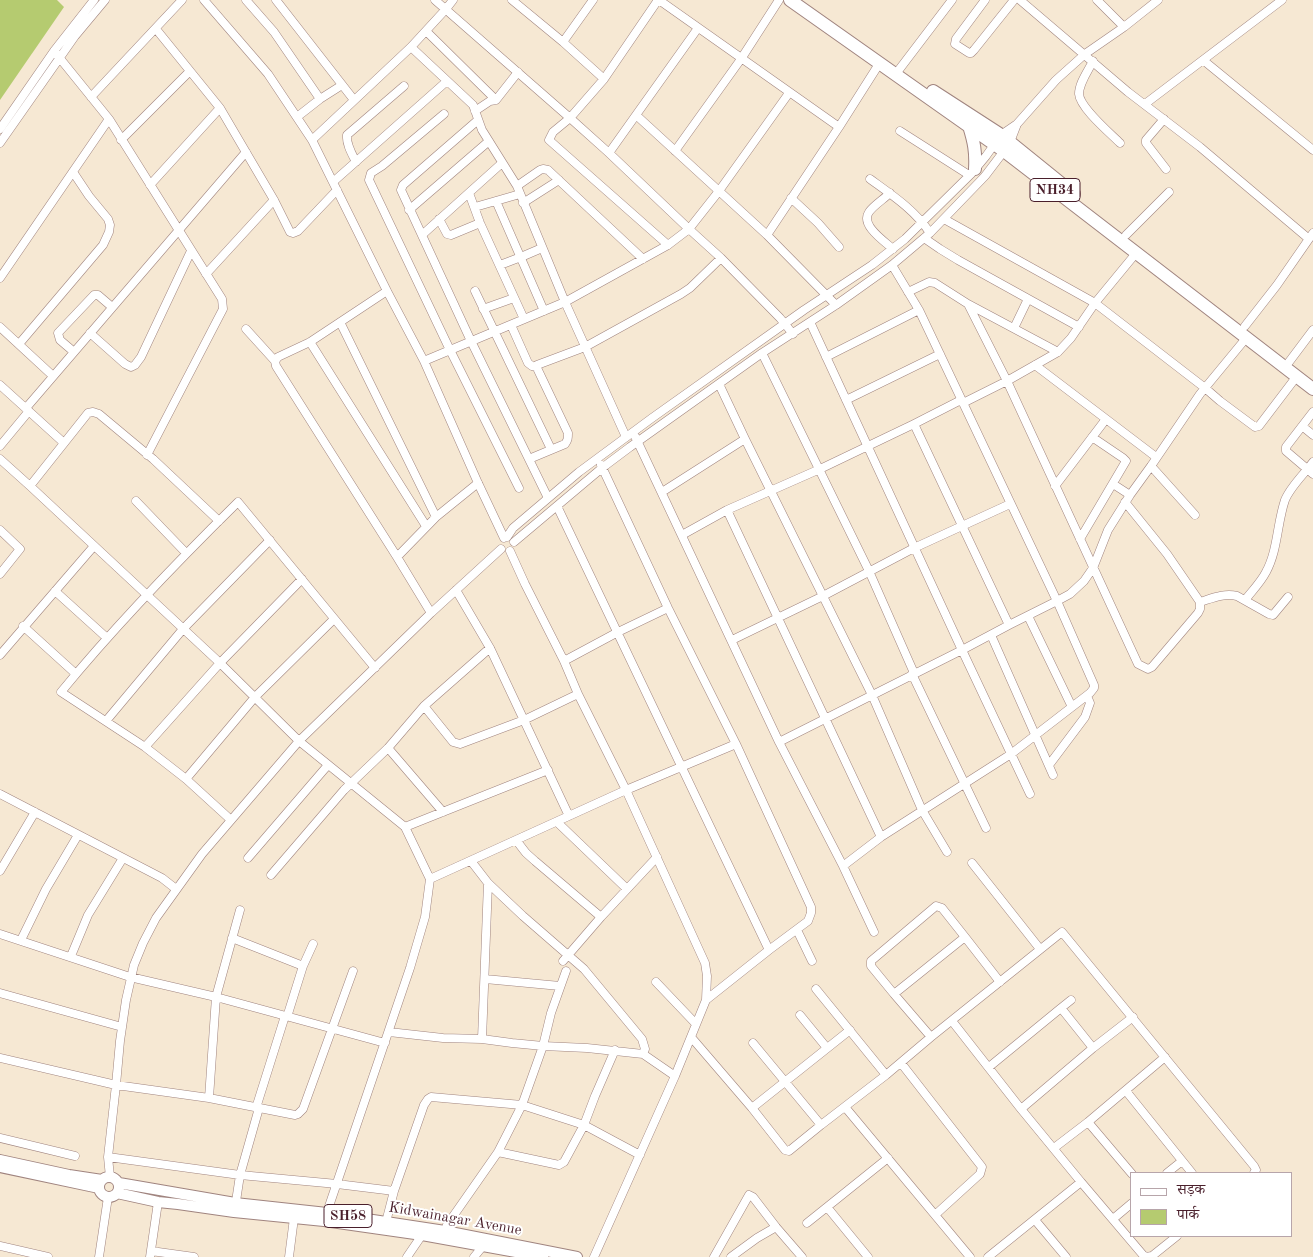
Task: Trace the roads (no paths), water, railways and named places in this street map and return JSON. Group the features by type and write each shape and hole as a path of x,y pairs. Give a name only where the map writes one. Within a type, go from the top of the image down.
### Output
{"highway":[{"name":"NH34","path":"790,0 879,64 897,72 1003,143 1126,235 1313,389"},
{"name":"NH34","path":"801,0 969,126 1003,143 1137,252 1313,380"},
{"path":"969,126 976,151 972,172"}],"main road":[{"name":"Kidwainagar Avenue","path":"0,1160 69,1175 158,1202 325,1217 577,1257"},
{"name":"Kidwainagar Avenue","path":"0,1167 294,1218 325,1217"},
{"name":"Kidwainagar Avenue","path":"385,1226 422,1235 444,1235 483,1246 542,1257"}],"street":[{"path":"0,129 30,92 94,0"},
{"path":"56,55 75,36 105,0"},
{"path":"91,97 182,0"},
{"path":"99,1257 109,1186 108,1157 122,1027 130,977 143,943 156,918 202,854 299,741 456,590 506,550 512,548 478,484 424,361 312,140 268,74 204,0"},
{"path":"246,0 274,32 320,99"},
{"path":"276,0 354,100"},
{"path":"435,0 570,118 721,258 793,334"},
{"path":"312,140 411,47 453,0"},
{"path":"512,0 564,42 604,79"},
{"path":"564,42 593,0"},
{"path":"668,245 549,140 553,132 570,118 604,79 658,0 838,127"},
{"path":"675,151 741,59 779,0"},
{"path":"897,72 952,0"},
{"path":"985,0 956,39 955,44 969,53 972,53 1014,0"},
{"path":"779,742 1057,601 1070,594 1084,581 1093,568 1108,530 1130,494 1246,332 1311,236 1200,146 1128,92 1020,0"},
{"path":"1097,0 1124,27"},
{"path":"594,1257 675,1076 706,1000 707,976 705,963 626,790 578,694 564,660 525,584 500,543 557,506 602,468 762,353 836,305 892,265 944,219 985,176 1003,143 1017,124 1056,80 1085,54 1158,0"},
{"path":"1145,104 1282,0"},
{"path":"608,153 698,28"},
{"path":"156,29 220,108 274,200 290,232 298,231 337,190"},
{"path":"426,30 496,100"},
{"path":"411,47 473,105 478,120 489,141 518,190 585,347 629,435 638,442 779,742 843,866 874,932"},
{"path":"56,55 109,119 222,299 223,309 147,455"},
{"path":"1203,60 1313,150"},
{"path":"1093,61 1081,85 1079,95 1087,110 1120,143"},
{"path":"766,235 879,64"},
{"path":"122,140 190,71"},
{"path":"476,111 490,101 496,100 518,72"},
{"path":"334,182 448,81"},
{"path":"297,117 342,85"},
{"path":"356,162 348,145 347,135 404,86"},
{"path":"0,143 30,92"},
{"path":"424,361 565,302 668,245 689,230 789,92"},
{"path":"150,185 220,108"},
{"path":"444,114 371,173 369,180 450,350 519,488"},
{"path":"636,114 766,235 836,305"},
{"path":"0,278 109,119"},
{"path":"1164,119 1146,140 1146,143 1166,169"},
{"path":"478,120 401,187 402,194 548,498"},
{"path":"900,131 972,172"},
{"path":"409,210 489,141"},
{"path":"508,539 513,528 597,458 893,249 1003,143"},
{"path":"0,446 53,376 246,152"},
{"path":"422,235 502,163"},
{"path":"475,207 496,201 518,190 540,170 548,170 643,259"},
{"path":"19,344 103,245 109,232 110,225 108,219 89,196 73,172"},
{"path":"870,179 911,210 923,222 927,235 952,256 1079,327"},
{"path":"524,203 558,180"},
{"path":"1126,235 1169,192"},
{"path":"469,193 480,223 524,320"},
{"path":"890,193 869,212 867,219 870,227 893,249"},
{"path":"791,198 818,223 839,247"},
{"path":"206,274 274,200"},
{"path":"496,201 544,311"},
{"path":"439,219 447,234 451,235 480,223"},
{"path":"944,219 1095,303 1253,426 1258,427 1296,376"},
{"path":"500,265 542,248"},
{"path":"90,333 125,364 132,367 135,365 191,250"},
{"path":"682,535 727,510 820,470 1007,381 1058,352 1071,338 1095,303 1137,252"},
{"path":"511,325 528,363 532,366 537,366 585,347 690,288 721,258"},
{"path":"843,866 881,837 1011,754 1087,696 1094,688 1057,601 919,310 892,265"},
{"path":"908,292 928,282 935,283 968,304 1058,352"},
{"path":"275,362 278,357 310,342 387,291"},
{"path":"475,291 551,449"},
{"path":"74,352 60,340 58,333 94,294 98,295 112,307"},
{"path":"483,309 514,298"},
{"path":"1014,328 1028,299"},
{"path":"968,304 1007,381 1138,664 1148,669 1165,653 1198,613 1200,602 1167,554 1125,502"},
{"path":"826,357 919,310"},
{"path":"340,322 436,517"},
{"path":"810,322 1030,794"},
{"path":"0,326 53,376"},
{"path":"246,329 275,362 431,613"},
{"path":"1290,362 1313,330"},
{"path":"310,342 426,526"},
{"path":"762,353 869,571 913,674 986,828"},
{"path":"846,400 940,354"},
{"path":"1036,365 1156,457"},
{"path":"529,459 564,444 567,441 568,433 537,366"},
{"path":"719,384 872,695 922,810 947,852"},
{"path":"0,385 64,443"},
{"path":"30,486 88,413 93,412 99,414 147,455 219,521"},
{"path":"1310,472 1286,451 1286,447 1313,412"},
{"path":"1055,486 1106,419"},
{"path":"914,424 1009,625"},
{"path":"1302,426 1313,435"},
{"path":"1080,539 1126,461 1092,437"},
{"path":"662,492 745,439"},
{"path":"597,458 668,608 736,744 811,907 808,922 706,1000"},
{"path":"0,459 147,594 299,741 405,827 430,879 425,917 410,968 386,1043 325,1217"},
{"path":"1245,600 1266,572 1272,558 1286,500 1292,489 1310,472 1313,462"},
{"path":"1151,466 1195,515"},
{"path":"397,557 426,526 478,484"},
{"path":"1113,484 1130,494"},
{"path":"136,501 186,553"},
{"path":"231,820 186,779 145,747 61,692 147,594 238,502 375,668"},
{"path":"732,640 823,596 914,548 1010,504"},
{"path":"557,506 769,950"},
{"path":"727,510 881,837"},
{"path":"0,530 20,548 0,574"},
{"path":"106,721 183,629 270,540"},
{"path":"0,655 94,546"},
{"path":"145,747 220,663 302,579"},
{"path":"456,590 490,648 570,816"},
{"path":"55,591 107,638"},
{"path":"1200,602 1228,594 1238,596 1273,615 1288,596"},
{"path":"564,660 668,608"},
{"path":"1028,616 1072,707"},
{"path":"186,779 255,697 334,619"},
{"path":"24,626 76,674"},
{"path":"991,635 1053,775"},
{"path":"271,875 344,790 388,748 424,706 490,648"},
{"path":"424,706 453,742 464,744 524,720 578,694"},
{"path":"1049,765 1085,716 1090,703 1087,696"},
{"path":"430,879 626,790 736,744"},
{"path":"388,748 443,812"},
{"path":"248,858 328,765"},
{"path":"405,827 548,770"},
{"path":"0,794 162,878 176,889"},
{"path":"0,871 35,812"},
{"path":"557,822 626,889"},
{"path":"21,940 46,889 78,835"},
{"path":"516,840 526,853 601,917"},
{"path":"566,958 626,889 657,857"},
{"path":"71,956 88,915 123,858"},
{"path":"471,861 488,883 566,958 584,969 639,1034 644,1043 645,1050 643,1054"},
{"path":"972,863 1040,949"},
{"path":"482,1039 488,883"},
{"path":"931,1037 871,966 871,961 936,906 942,908 1000,982"},
{"path":"209,1098 216,997 240,910"},
{"path":"797,930 812,961"},
{"path":"691,1037 788,1152 901,1063 1060,933 1063,933 1254,1166 1256,1170 1255,1172"},
{"path":"0,934 130,977 216,997 386,1043"},
{"path":"894,994 965,937"},
{"path":"232,938 303,966"},
{"path":"235,1208 240,1175 258,1108 286,1016 303,966 313,944"},
{"path":"0,1058 116,1085 209,1098 296,1115 303,1109 353,971"},
{"path":"444,1235 447,1225 498,1152 522,1105 543,1046 551,1013 566,971"},
{"path":"484,979 560,986"},
{"path":"656,982 696,1024"},
{"path":"816,989 886,1075"},
{"path":"0,993 122,1027"},
{"path":"989,1067 1071,1000"},
{"path":"1061,1008 1094,1048"},
{"path":"800,1015 827,1048"},
{"path":"1021,1109 1133,1017"},
{"path":"952,1021 1021,1109 1143,1255 1150,1257 1176,1237"},
{"path":"752,1108 850,1030"},
{"path":"389,1032 543,1046 615,1050 643,1054 675,1076"},
{"path":"753,1043 821,1125"},
{"path":"498,1152 562,1165 584,1125 615,1050"},
{"path":"1054,1148 1126,1091 1165,1057"},
{"path":"901,1063 982,1167 980,1174 935,1215"},
{"path":"1126,1091 1191,1172"},
{"path":"385,1226 394,1191 424,1105 431,1098 522,1105 584,1125 640,1155"},
{"path":"846,1107 970,1257"},
{"path":"1088,1122 1130,1172"},
{"path":"0,1138 75,1156"},
{"path":"108,1157 240,1175 394,1191"},
{"path":"807,1223 888,1158"},
{"path":"1168,1172 1182,1161"},
{"path":"988,1257 1081,1182"},
{"path":"714,1257 749,1195 753,1197 802,1257"},
{"path":"158,1202 150,1254 194,1257"},
{"path":"1113,1219 1130,1205"},
{"path":"827,1208 868,1257"},
{"path":"289,1257 294,1218"},
{"path":"1036,1220 1066,1257"},
{"path":"731,1257 776,1227"},
{"path":"407,1257 422,1235"},
{"path":"6,1257 4,1246 48,1257"},
{"path":"474,1257 483,1246"}]}
